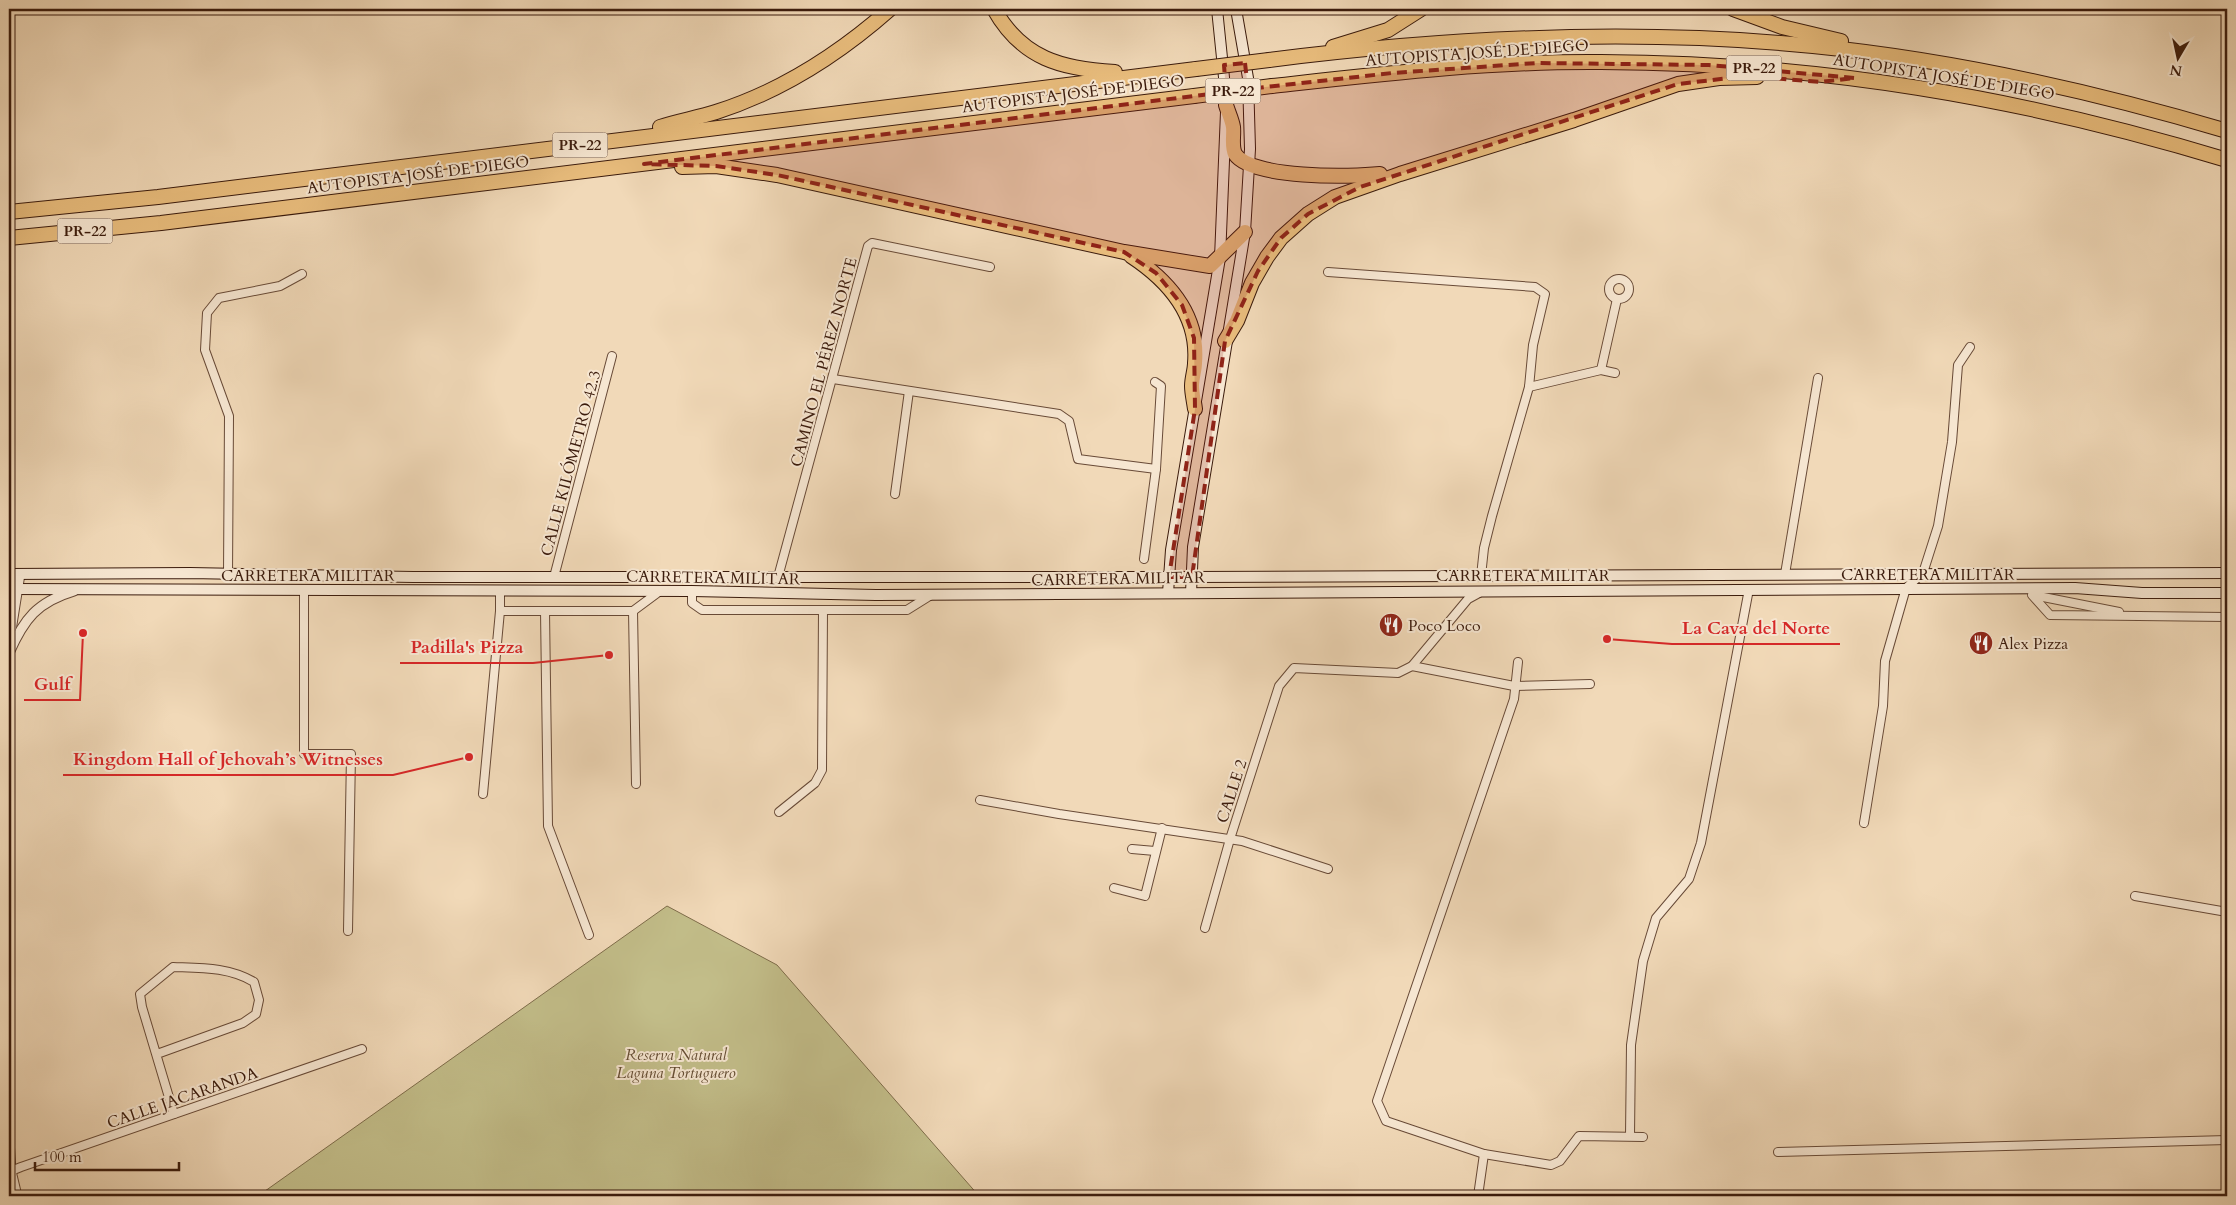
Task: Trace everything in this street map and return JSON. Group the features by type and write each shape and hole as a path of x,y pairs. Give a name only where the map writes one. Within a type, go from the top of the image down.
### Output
{"highway":[{"path":"630,138 662,126 717,112 774,89 829,58 890,9"},
{"path":"994,9 1014,37 1043,59 1077,69 1151,74"},
{"path":"1321,53 1343,43 1388,30 1421,9"},
{"path":"1733,9 1804,33 1852,43 1876,54"},
{"name":"AUTOPISTA JOSÉ DE DIEGO","path":"9,212 158,197 1321,53 1466,41 1549,37 1638,36 1758,41 1876,54 2054,85 2157,110 2227,131"},
{"name":"AUTOPISTA JOSÉ DE DIEGO","path":"9,238 161,223 1272,86 1410,71 1582,62 1709,64 1855,78 1916,86 2058,113 2122,129 2227,160"},
{"path":"1226,341 1237,321 1258,271 1281,238 1308,214 1336,197 1400,174 1574,120 1678,84 1747,76 1820,82 1855,78"},
{"path":"1226,105 1232,126 1233,148 1242,161 1248,164 1314,176 1400,174"},
{"path":"644,164 716,166 777,175 1124,252 1210,266 1245,232"},
{"path":"1124,252 1161,278 1176,294 1188,316 1195,350 1192,386 1195,409"}],"main road":[{"path":"1168,593 1171,550 1220,258 1226,105 1217,9"},
{"path":"1191,593 1194,547 1245,232 1248,164 1248,78 1236,9"},
{"name":"CARRETERA MILITAR","path":"9,574 554,577 1192,577 2227,572"},
{"name":"CARRETERA MILITAR","path":"13,589 692,591 933,594 2009,588 2227,593"}],"street":[{"name":"CAMINO EL PÉREZ NORTE","path":"778,577 868,246 872,243 990,267"},
{"path":"1328,272 1535,287 1541,289 1545,294 1533,345 1529,387 1492,516 1484,548 1481,576"},
{"path":"228,575 229,416 205,350 206,313 219,298 280,286 302,274"},
{"path":"1601,370 1617,298"},
{"path":"1864,823 1883,706 1885,661 1906,588 1923,573 1938,526 1952,442 1958,365 1970,347"},
{"name":"CALLE KILÓMETRO 42.3","path":"554,577 612,356"},
{"path":"1529,387 1601,370 1614,373"},
{"path":"1785,574 1818,378"},
{"path":"833,380 1059,414 1069,420 1078,458 1156,469"},
{"path":"1144,559 1156,469 1161,386 1155,382"},
{"path":"895,494 909,391"},
{"path":"9,643 13,589 20,574"},
{"path":"2009,588 2063,603 2147,617"},
{"path":"9,653 18,632 34,611 54,597 82,589"},
{"path":"1630,1136 1631,1045 1644,962 1656,918 1689,879 1701,843 1749,589"},
{"path":"304,590 304,754 351,754 348,931"},
{"path":"1484,590 1468,599 1412,666 1514,686 1590,684"},
{"path":"483,794 500,611 500,591"},
{"path":"500,611 632,612 660,591"},
{"path":"692,591 692,603 702,610 907,610 933,594"},
{"path":"2032,595 2050,615 2227,617"},
{"path":"779,812 815,783 822,770 823,610"},
{"path":"545,612 548,826 589,935"},
{"path":"632,612 636,784"},
{"path":"1518,662 1514,699 1377,1101 1386,1121 1484,1154 1551,1165 1560,1161 1579,1136 1643,1137"},
{"name":"CALLE 2","path":"1205,928 1230,839 1280,686 1294,668 1398,673 1412,666"},
{"path":"980,800 1059,814 1242,840 1328,869"},
{"path":"1114,888 1144,896 1162,828"},
{"path":"1132,849 1155,851"},
{"path":"2135,896 2227,912"},
{"path":"157,1054 243,1023 256,1014 259,1000 254,982 243,975 212,968 173,967 140,994 157,1054 174,1114"},
{"name":"CALLE JACARANDA","path":"10,1173 362,1049"},
{"path":"9,1140 10,1173 17,1196"},
{"path":"1778,1152 2227,1140"},
{"path":"1478,1196 1484,1154"}],"highlighted area":[{"path":"1245,63 1248,89 1392,73 1537,63 1709,65 1855,78 1820,82 1747,76 1678,84 1360,187 1308,214 1281,238 1258,271 1225,341 1192,577 1169,577 1195,409 1194,338 1182,305 1156,273 1124,252 777,175 716,166 644,164 1226,92 1224,65"}],"green space":[{"name":"Reserva Natural Laguna Tortuguero","path":"667,906 777,965 979,1196 258,1196"}],"place":[{"name":"Poco Loco","path":"1391,625"},
{"name":"Gulf","path":"83,633"},
{"name":"La Cava del Norte","path":"1607,639"},
{"name":"Alex Pizza","path":"1981,643"},
{"name":"Padilla's Pizza","path":"609,655"},
{"name":"Kingdom Hall of Jehovah’s Witnesses","path":"469,757"}]}
